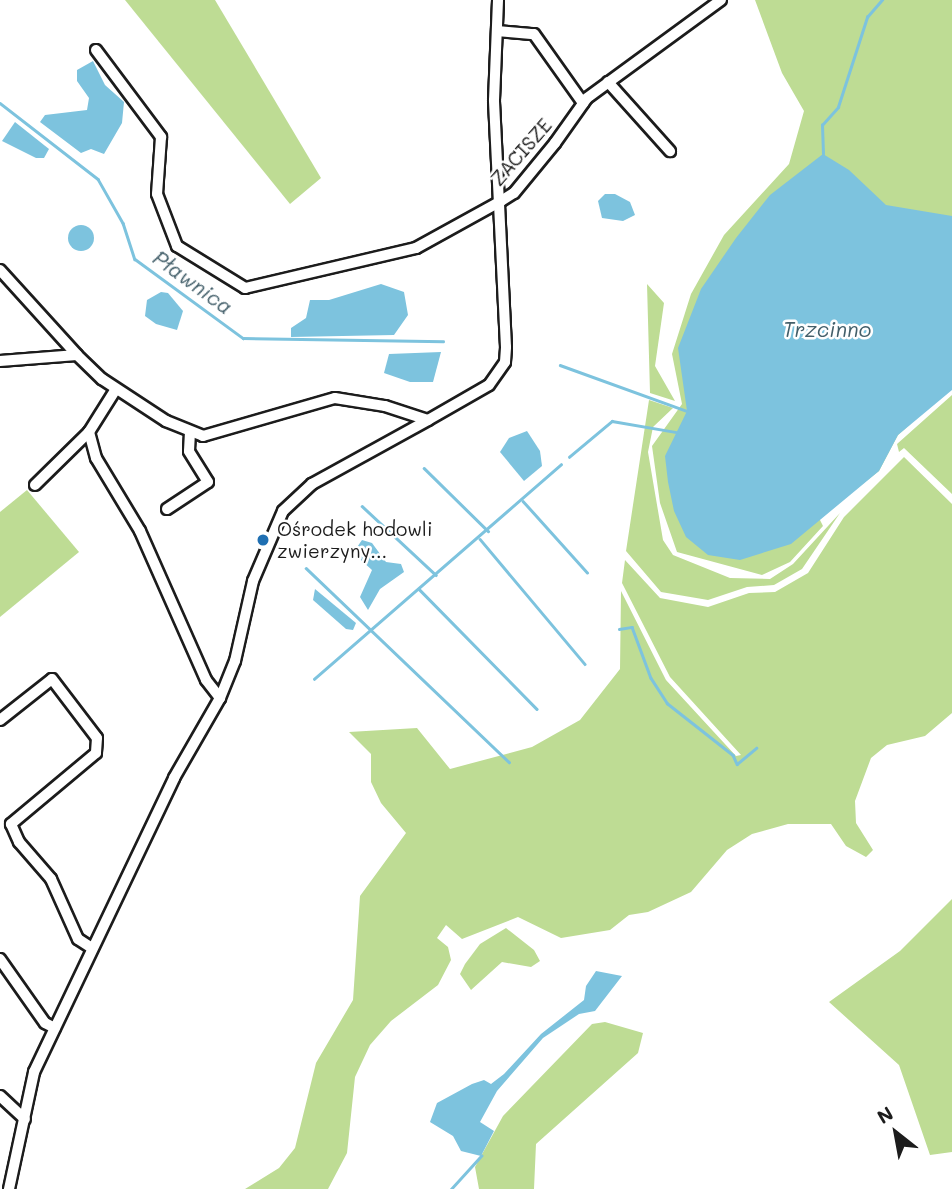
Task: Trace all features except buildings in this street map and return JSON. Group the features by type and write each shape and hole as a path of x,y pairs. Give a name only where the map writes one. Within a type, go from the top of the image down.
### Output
{"street":[{"name":"ZACISZE","path":"498,0 494,100 501,201"},
{"name":"ZACISZE","path":"501,201 555,144 583,103 721,0"},
{"path":"497,31 534,34 583,103"},
{"path":"9,1189 34,1072 174,778 220,698 234,661 253,581 288,505 328,474 489,385 505,362 501,201 416,248 245,288 235,285 177,246 158,194 161,137 96,50"},
{"path":"608,82 670,151"},
{"path":"0,270 77,355 116,389 190,433 208,436 310,403 345,398 428,420"},
{"path":"0,361 77,355"},
{"path":"35,485 89,432 116,389"},
{"path":"89,432 96,458 140,531 206,680 220,698"},
{"path":"167,509 208,482 189,452 190,433"},
{"path":"0,720 52,679 97,738 96,753 11,824 58,891 78,939 92,948"},
{"path":"0,959 45,1023 55,1028"},
{"path":"0,1096 9,1110 25,1119"}],"green space":[{"path":"125,0 215,0 321,178 290,204"},
{"name":"Trzcinno","path":"755,0 952,0 952,242 853,470 913,422 898,435 879,471 819,518 823,526 790,562 762,575 677,552 660,503 652,446 682,404 672,354 691,294 724,235 789,164 804,111 782,73"},
{"path":"647,284 664,303 655,366 675,401 650,393"},
{"path":"952,395 952,494 904,448 899,452 897,444"},
{"path":"649,400 673,408 653,427 648,452 663,540 673,555 730,578 770,579 793,564 840,513 802,569 774,585 747,587 708,600 661,592 626,551"},
{"path":"904,457 952,504 952,713 925,736 887,745 871,758 855,801 856,823 873,850 866,857 846,846 831,824 788,824 752,834 727,850 691,892 648,912 629,915 610,930 561,938 518,917 462,939 446,925 437,938 448,947 451,960 438,985 391,1021 370,1045 355,1077 347,1153 328,1189 245,1189 279,1168 295,1148 316,1063 353,1000 360,896 406,833 381,803 371,782 371,754 349,732 417,728 450,769 532,747 580,720 620,669 621,591 666,680 736,756 741,755 670,677 622,583 625,560 660,598 708,607 749,593 775,592 808,573 844,517"},
{"path":"27,490 79,552 0,617 0,512"},
{"path":"952,899 952,1152 930,1155 899,1065 829,1002 900,951"},
{"path":"506,928 534,950 540,961 531,967 502,962 471,990 460,974 465,964 480,944"},
{"path":"605,1022 643,1033 638,1053 536,1144 534,1189 479,1189 475,1167 503,1116 592,1024"}],"water":[{"path":"93,61 105,85 124,102 122,123 104,154 91,149 81,153 40,122 45,115 87,110 89,98 77,81 77,70"},
{"path":"15,122 49,149 44,158 36,158 2,141"},
{"name":"Trzcinno","path":"823,154 849,170 886,205 952,216 952,390 898,435 879,471 791,544 740,560 708,555 686,537 674,511 668,482 665,456 687,411 678,348 701,289 736,238 770,195"},
{"path":"605,194 615,194 630,202 635,215 623,221 602,218 598,201"},
{"path":"81,225 90,229 94,238 90,247 81,251 72,247 68,238 72,229"},
{"path":"381,284 404,292 408,315 394,335 291,337 291,328 306,318 310,300 329,300"},
{"path":"161,292 168,293 183,311 177,330 156,324 145,316 147,300"},
{"path":"441,352 433,382 410,382 384,373 389,354"},
{"path":"527,431 540,451 542,466 524,481 500,452 509,438"},
{"path":"362,540 372,543 386,562 401,564 404,572 380,589 368,610 360,597 372,570 353,553"},
{"path":"315,589 356,623 353,630 346,629 313,600"},
{"path":"596,971 622,976 595,1011 579,1014 543,1038 497,1091 480,1122 494,1131 481,1156 461,1151 453,1136 430,1122 437,1103 472,1084 484,1080 491,1084 504,1074 541,1034 584,1000 586,986"}],"waterway":[{"path":"823,154 822,125 838,107 867,17 882,0"},
{"name":"Pławnica","path":"0,103 98,179 123,223 135,259 243,338 443,341"},
{"name":"Pławnica","path":"560,365 687,411"},
{"path":"569,457 612,421 676,432"},
{"path":"314,679 561,464"},
{"path":"424,468 488,531"},
{"path":"523,501 587,572"},
{"path":"362,506 436,575"},
{"path":"480,539 585,664"},
{"path":"306,568 509,762"},
{"path":"419,589 537,709"},
{"path":"619,629 632,627 651,678 667,703 733,755 737,764 756,748"},
{"path":"451,1189 481,1156"}],"place":[{"name":"Ośrodek hodowli zwierzyny...","path":"263,540"}]}
